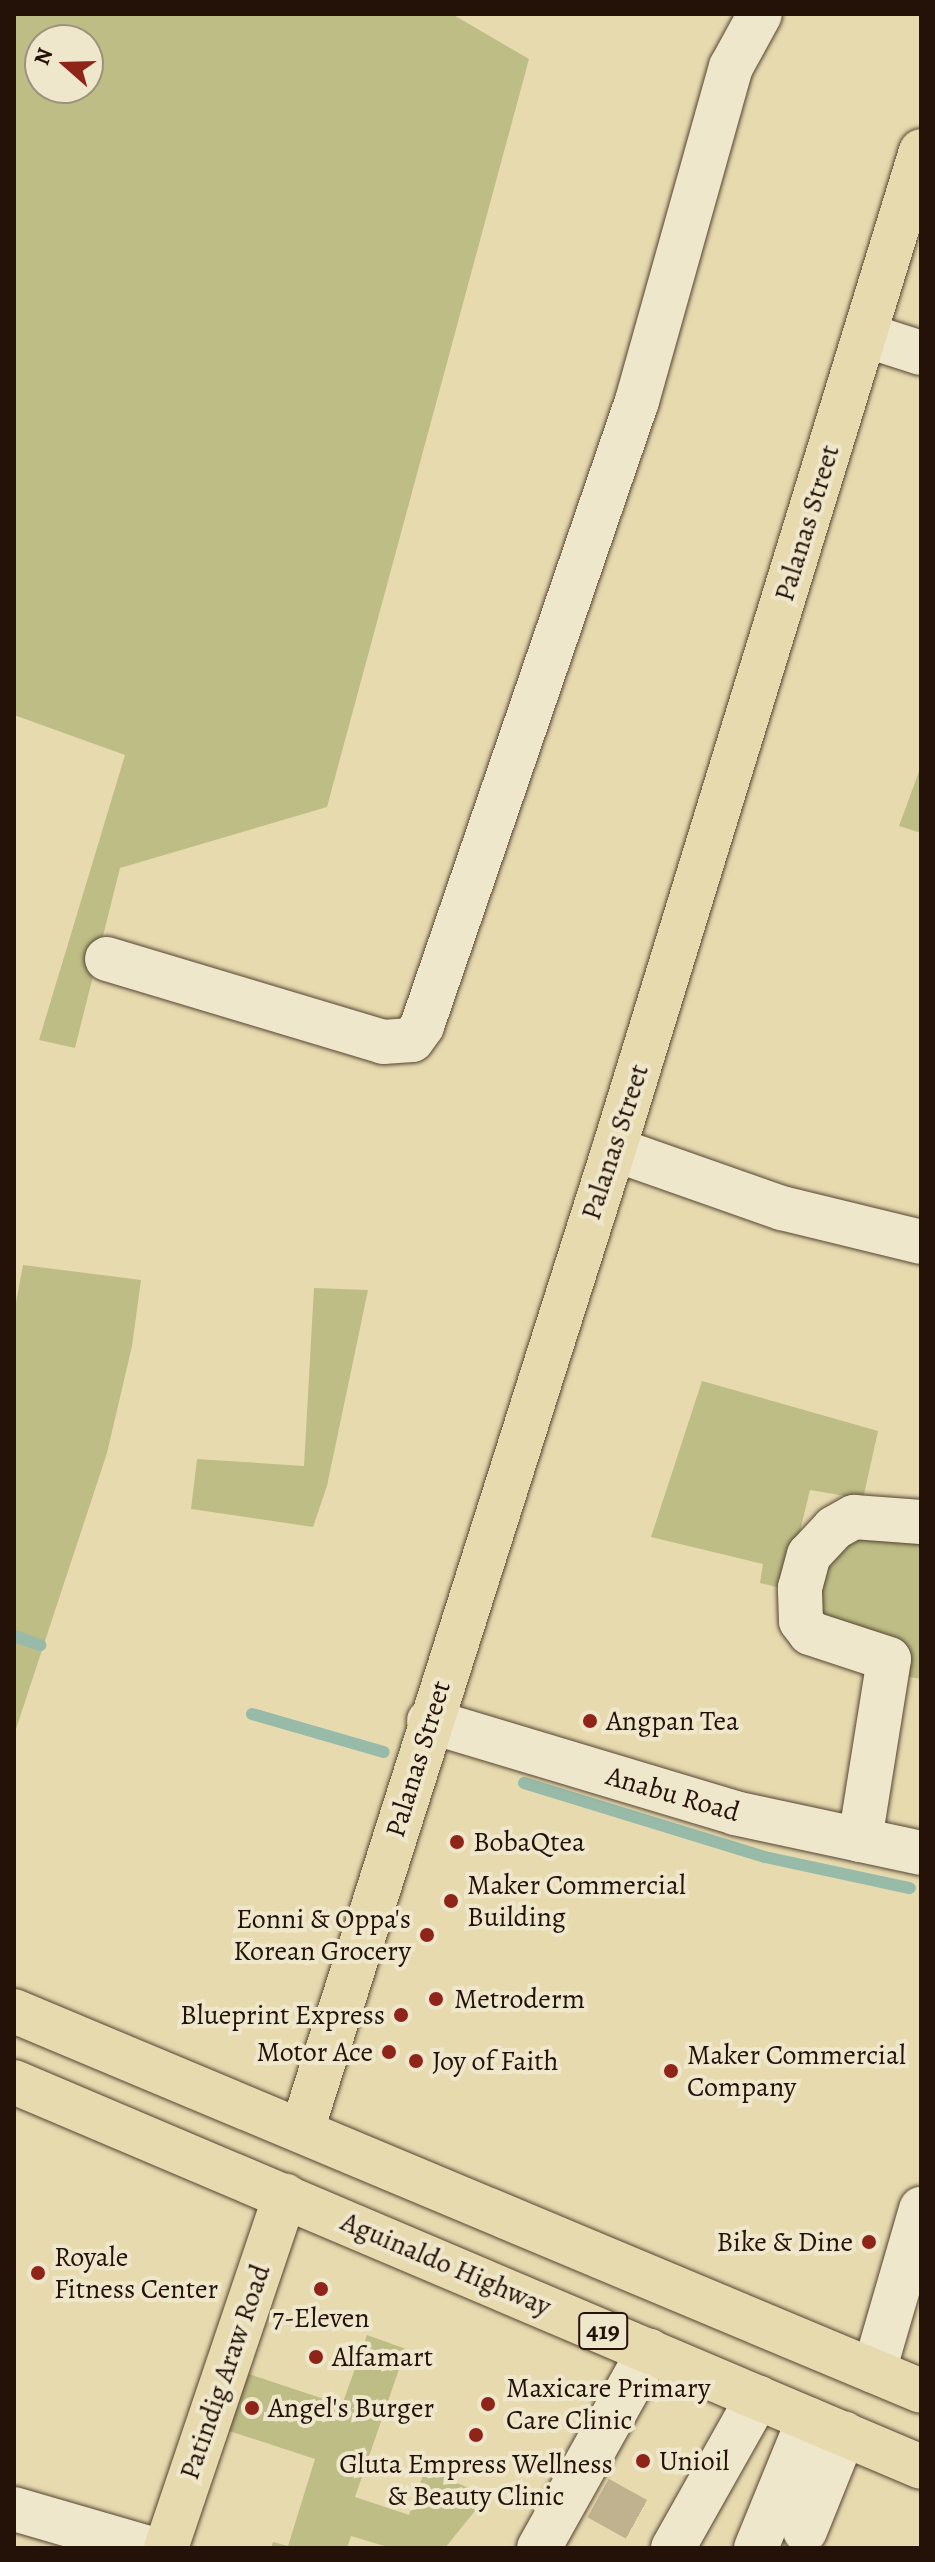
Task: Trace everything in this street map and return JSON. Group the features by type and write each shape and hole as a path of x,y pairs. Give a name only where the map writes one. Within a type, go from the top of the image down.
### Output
{"main road":[{"name":"Palanas Street","path":"302,2130 429,1721 614,1149 920,157"},
{"name":"419","path":"14,2011 897,2381"},
{"name":"Aguinaldo Highway","path":"14,2082 921,2467"},
{"name":"Patindig Araw Road","path":"166,2548 285,2196"}],"street":[{"path":"107,959 383,1042 412,1040 422,1026 637,401 731,67 760,14"},
{"path":"865,335 921,353"},
{"path":"614,1149 782,1208 921,1242"},
{"path":"860,1840 889,1659 810,1633 801,1621 800,1588 809,1555 834,1528 854,1517 921,1522"},
{"name":"Anabu Road","path":"429,1721 685,1799 921,1853"},
{"path":"897,2381 921,2209"},
{"path":"897,2381 921,2303"},
{"path":"539,2548 586,2492 649,2351"},
{"path":"668,2540 758,2397"},
{"path":"805,2531 826,2426"},
{"path":"756,2548 826,2426"},
{"path":"14,2509 148,2548"}],"shaded area":[{"path":"14,14 452,14 529,59 327,807 120,868 75,1048 39,1040 125,755 14,715"},
{"path":"921,766 921,833 899,826"},
{"path":"23,1265 141,1280 132,1346 107,1453 14,1735 14,1313"},
{"path":"314,1288 368,1290 327,1486 313,1527 191,1509 197,1459 304,1466"},
{"path":"702,1381 878,1431 863,1499 810,1490 786,1589 760,1583 763,1564 651,1537"},
{"path":"843,1536 921,1538 921,1679 903,1676 825,1631 816,1585"},
{"path":"367,2335 406,2349 355,2497 409,2515 425,2469 487,2496 445,2548 391,2548 351,2536 347,2548 271,2548 273,2542 288,2546 315,2459 226,2430 246,2373 342,2405"}],"waterway":[{"path":"14,1636 40,1645"},
{"path":"252,1714 384,1752"},
{"path":"524,1783 765,1857 910,1888"}],"tunnel":[{"path":"598,2498 654,2529"}],"place":[{"name":"Angpan Tea","path":"590,1721"},
{"name":"BobaQtea","path":"457,1842"},
{"name":"Maker Commercial Building","path":"451,1901"},
{"name":"Eonni & Oppa's Korean Grocery","path":"427,1935"},
{"name":"Metroderm","path":"436,1999"},
{"name":"Blueprint Express","path":"401,2015"},
{"name":"Motor Ace","path":"389,2052"},
{"name":"Joy of Faith","path":"416,2061"},
{"name":"Maker Commercial Company","path":"671,2071"},
{"name":"Bike & Dine","path":"869,2242"},
{"name":"Royale Fitness Center","path":"38,2273"},
{"name":"7-Eleven","path":"321,2289"},
{"name":"Alfamart","path":"316,2357"},
{"name":"Maxicare Primary Care Clinic","path":"488,2404"},
{"name":"Angel's Burger","path":"252,2408"},
{"name":"Gluta Empress Wellness & Beauty Clinic","path":"476,2435"},
{"name":"Unioil","path":"643,2461"}]}
